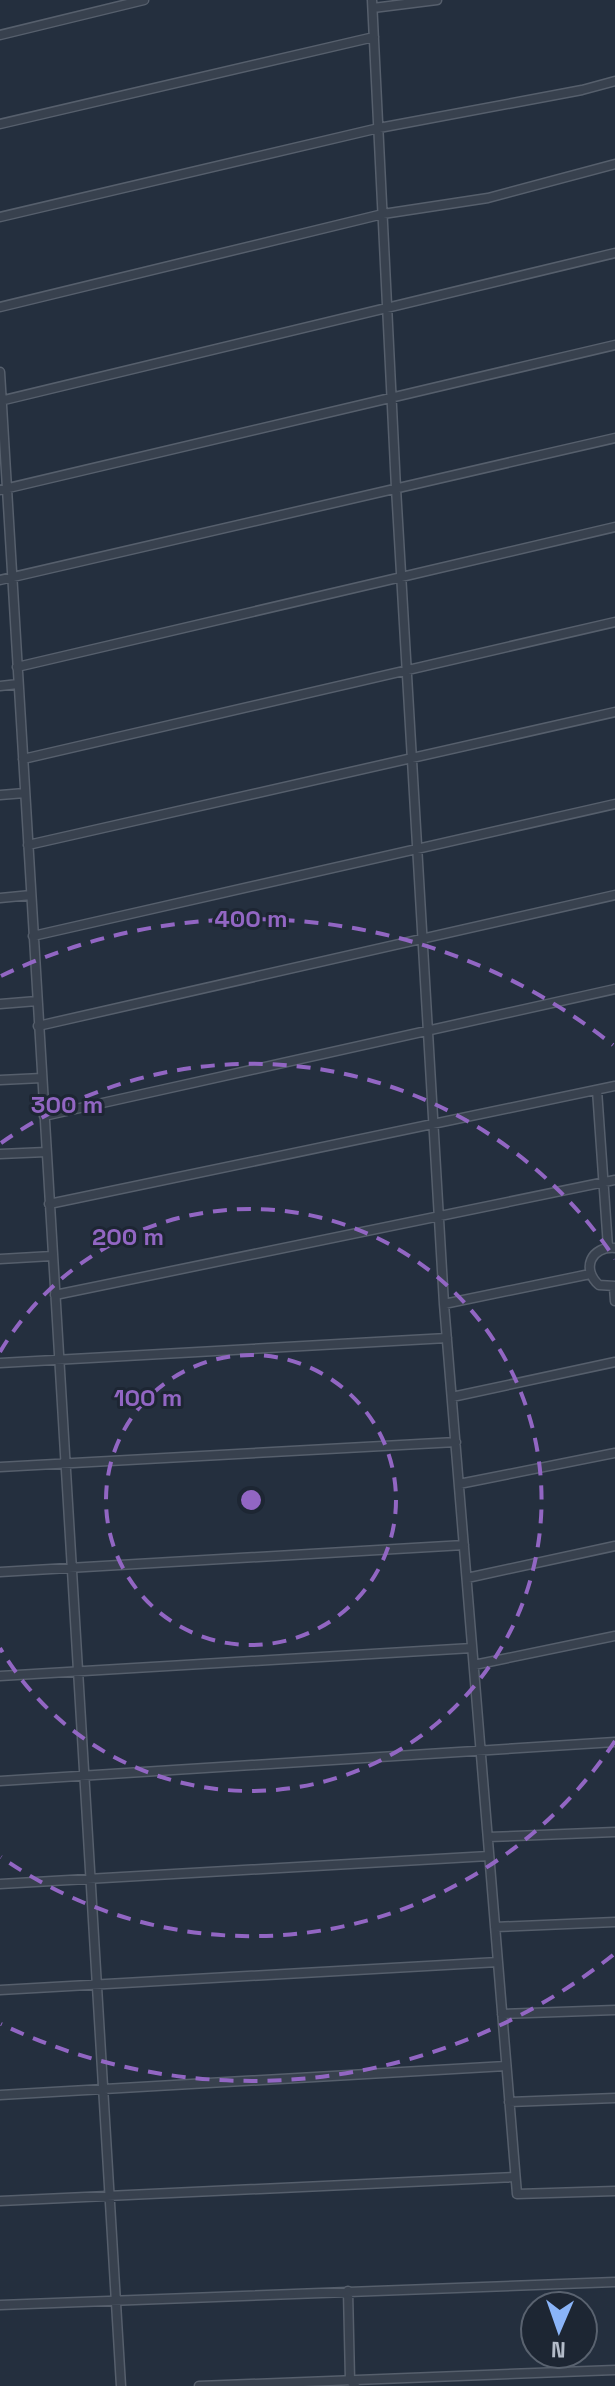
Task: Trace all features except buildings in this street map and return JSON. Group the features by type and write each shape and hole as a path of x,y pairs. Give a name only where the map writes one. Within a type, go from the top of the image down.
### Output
{"street":[{"path":"0,35 144,0"},
{"path":"437,0 373,4 396,488 444,1304 517,2194 615,2191"},
{"path":"0,124 374,37"},
{"path":"0,217 379,128 615,81"},
{"path":"0,307 383,214 488,198 615,164"},
{"path":"1,401 615,253"},
{"path":"3,490 615,345"},
{"path":"0,372 3,490 12,577 121,2386"},
{"path":"0,580 615,438"},
{"path":"17,667 615,527"},
{"path":"23,759 615,622"},
{"path":"0,686 18,684"},
{"path":"28,845 615,712"},
{"path":"0,795 25,793"},
{"path":"33,936 615,804"},
{"path":"0,898 31,895"},
{"path":"38,1026 615,895"},
{"path":"44,1116 615,989"},
{"path":"0,1004 37,1001"},
{"path":"0,1080 42,1078"},
{"path":"49,1204 615,1086"},
{"path":"597,1090 603,1183 612,1248 601,1249 591,1259 590,1274 599,1285 614,1286 615,1301"},
{"path":"0,1154 46,1152"},
{"path":"55,1295 615,1180"},
{"path":"0,1259 52,1256"},
{"path":"444,1304 590,1274"},
{"path":"0,1363 447,1338"},
{"path":"452,1397 615,1362"},
{"path":"0,1467 456,1442"},
{"path":"459,1484 615,1453"},
{"path":"0,1572 464,1545"},
{"path":"467,1578 615,1546"},
{"path":"474,1665 615,1636"},
{"path":"0,1676 472,1648"},
{"path":"0,1781 615,1742"},
{"path":"488,1837 615,1832"},
{"path":"0,1884 489,1856"},
{"path":"495,1927 615,1922"},
{"path":"0,1990 498,1962"},
{"path":"502,2014 615,2010"},
{"path":"0,2095 506,2066"},
{"path":"509,2102 615,2098"},
{"path":"0,2201 515,2177"},
{"path":"0,2305 615,2282"},
{"path":"348,2291 353,2383"},
{"path":"199,2386 353,2383 615,2370"}]}
